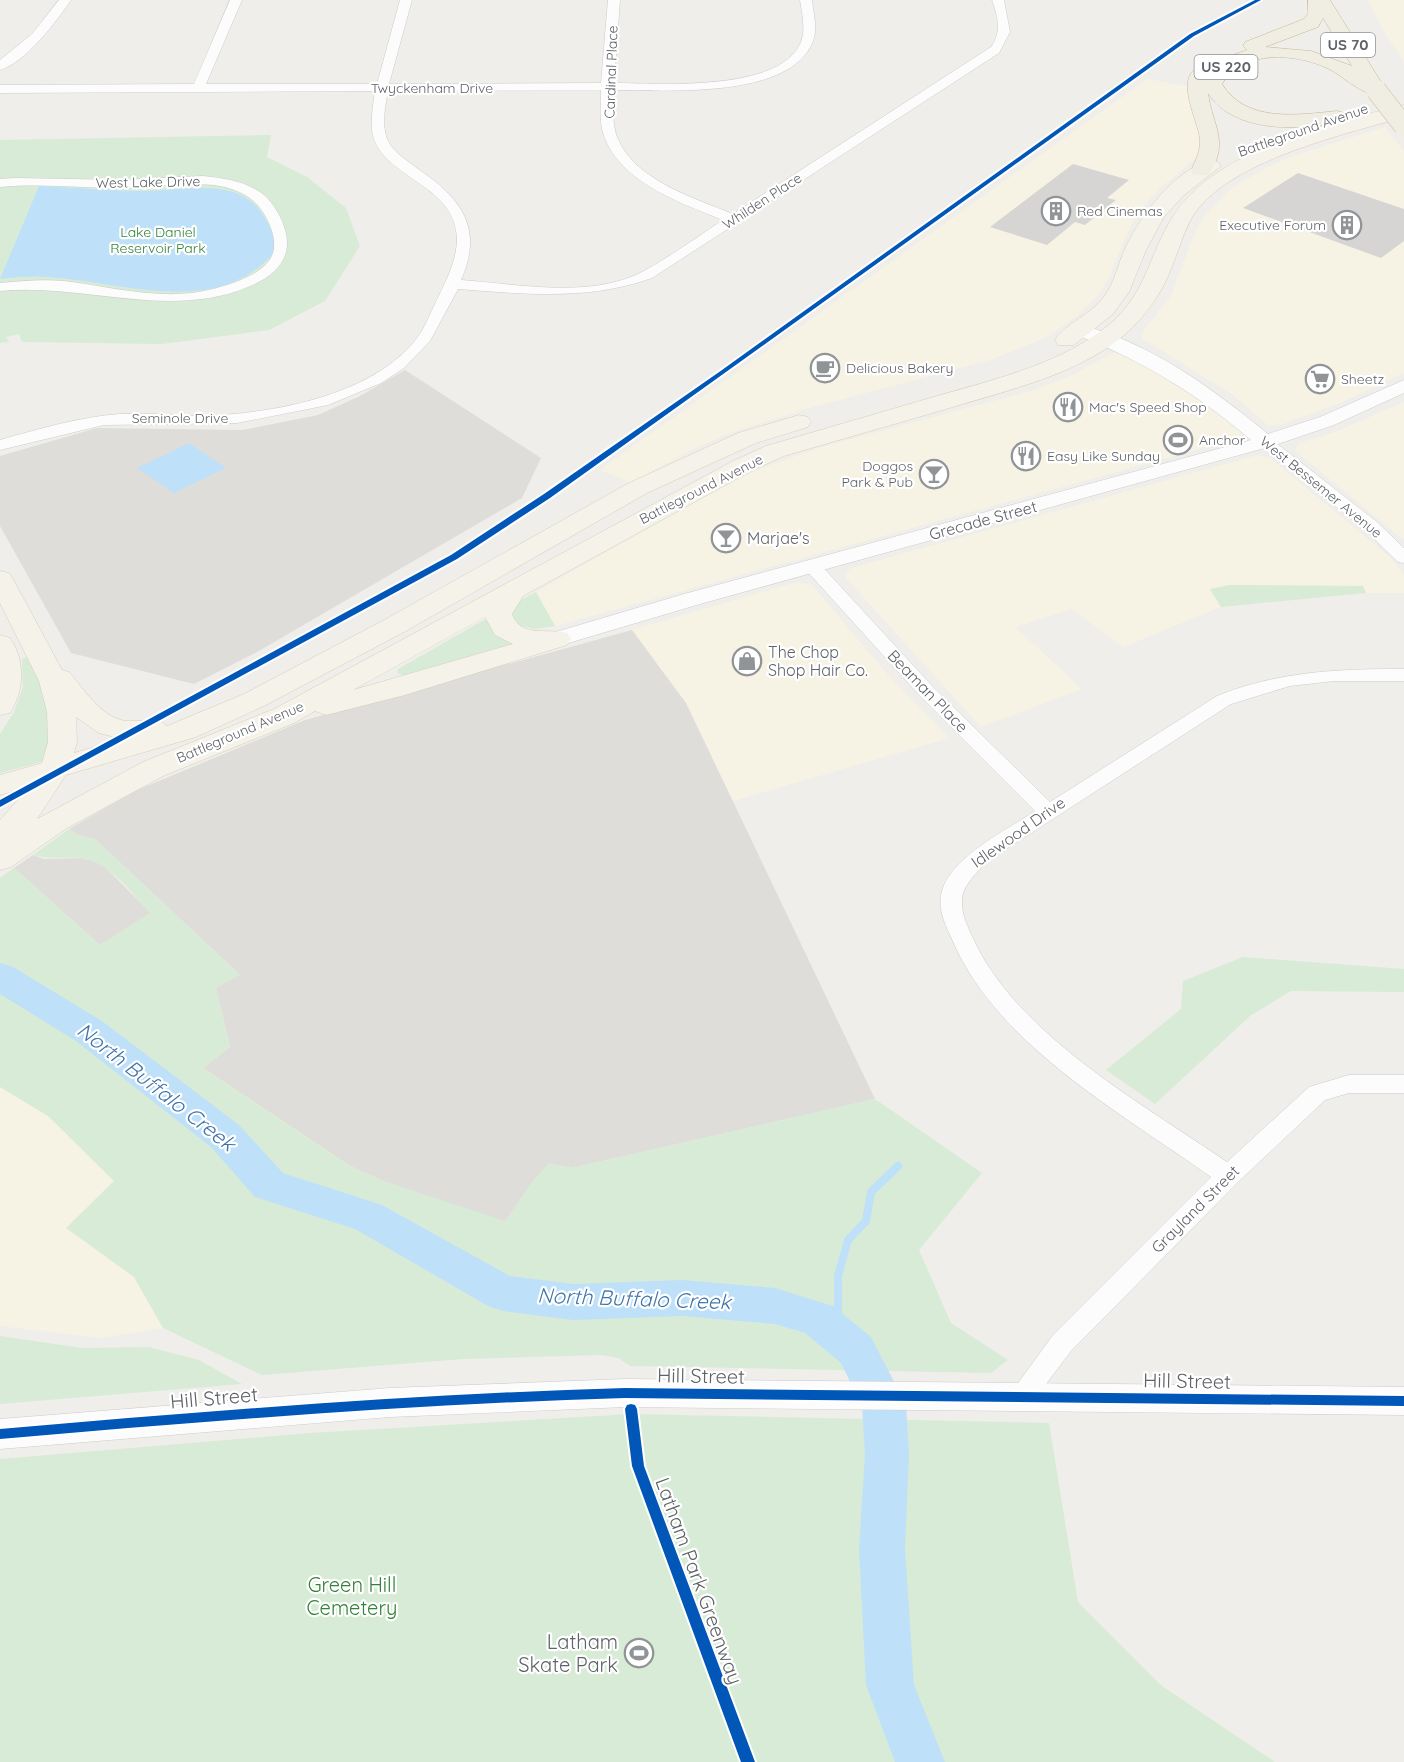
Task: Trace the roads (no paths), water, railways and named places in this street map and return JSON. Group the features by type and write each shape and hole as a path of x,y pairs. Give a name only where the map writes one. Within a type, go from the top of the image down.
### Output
{"highway":[{"name":"US 70","path":"1319,0 1394,91"},
{"path":"1201,171 1210,141 1197,90 1198,77 1208,64 1311,23 1317,14 1319,0"},
{"name":"US 70","path":"1341,0 1394,91 1404,126"},
{"name":"US 220","path":"1337,117 1292,120 1238,111 1221,99 1212,84 1215,76 1223,68 1243,58 1292,54 1336,65 1394,91"}],"main road":[{"name":"Battleground Avenue","path":"0,786 186,730 254,700 396,625 638,488 747,438 1001,368 1062,343 1116,297 1138,244 1159,209 1175,190 1201,171 1259,142 1337,117 1394,91"},
{"name":"Battleground Avenue","path":"0,859 56,821 114,789 153,770 284,716 710,481 766,455 1042,372 1089,350 1127,322 1154,285 1177,225 1197,199 1220,180 1250,163 1288,147 1404,111"},
{"path":"0,579 46,662 64,712 64,734 53,771 40,795 0,839"},
{"path":"515,589 498,614 501,628 509,634 557,639"},
{"path":"284,716 395,688 557,639"},
{"path":"0,644 9,667 0,706"},
{"path":"46,662 86,711 99,723 113,728 145,731 207,721"}],"street":[{"path":"0,66 21,52 45,28 65,0"},
{"path":"198,89 236,0"},
{"name":"Seminole Drive","path":"0,445 82,422 123,418 209,421 280,413 344,394 395,366 420,344 454,284 465,243 455,208 442,194 386,149 379,134 378,116 383,87 405,0"},
{"name":"Cardinal Place","path":"614,0 607,116 611,137 632,165 655,183 679,196 734,219"},
{"name":"Twyckenham Drive","path":"0,89 722,86 768,74 798,55 807,46 809,35 806,0"},
{"name":"Whilden Place","path":"454,284 569,291 622,285 647,275 995,50 1003,41 1005,33 998,0"},
{"name":"West Lake Drive","path":"0,183 43,180 125,184 202,180 223,184 250,191 265,204 277,225 283,243 280,258 263,273 243,285 194,296 149,299 44,285 0,287"},
{"name":"West Bessemer Avenue","path":"1080,330 1105,339 1180,376 1220,403 1265,442 1364,520 1404,558"},
{"name":"Grecade Street","path":"557,639 692,599 1265,442 1327,421 1404,386"},
{"name":"Beaman Place","path":"813,567 926,691 1047,811"},
{"name":"Idlewood Drive","path":"1228,1176 1043,1044 1018,1021 994,994 960,938 952,915 951,898 955,885 979,857 1047,811 1204,710 1247,689 1309,676 1404,675"},
{"name":"Grayland Street","path":"1021,1397 1062,1343 1228,1176 1317,1093 1349,1084 1404,1084"},
{"name":"Hill Street","path":"0,1434 372,1402 505,1395 766,1394 1404,1401"}],"water":[{"path":"39,186 127,191 192,188 227,190 255,205 266,220 274,240 273,254 249,274 223,286 195,291 135,289 46,277 0,279"},
{"path":"189,443 226,468 174,493 137,468"}],"waterway":[{"name":"North Buffalo Creek","path":"0,976 89,1031 225,1136 269,1185 368,1217 503,1293 573,1302 682,1298 775,1306 818,1319 856,1350 884,1405 887,1454 882,1549 890,1685 920,1762"},
{"path":"856,1350 838,1313 838,1276 848,1240 866,1221 871,1192 898,1166"}],"place":[{"name":"Red Cinemas","path":"1056,211"},
{"name":"Executive Forum","path":"1347,225"},
{"name":"Delicious Bakery","path":"825,368"},
{"name":"Sheetz","path":"1320,379"},
{"name":"Mac's Speed Shop","path":"1068,407"},
{"name":"Anchor","path":"1178,440"},
{"name":"Easy Like Sunday","path":"1026,456"},
{"name":"Doggos Park & Pub","path":"934,474"},
{"name":"Marjae's","path":"726,538"},
{"name":"The Chop Shop Hair Co.","path":"747,661"},
{"name":"Latham Skate Park","path":"639,1653"}],"park label":[{"name":"Lake Daniel Reservoir Park","path":"158,240"},
{"name":"Green Hill Cemetery","path":"352,1596"}]}
